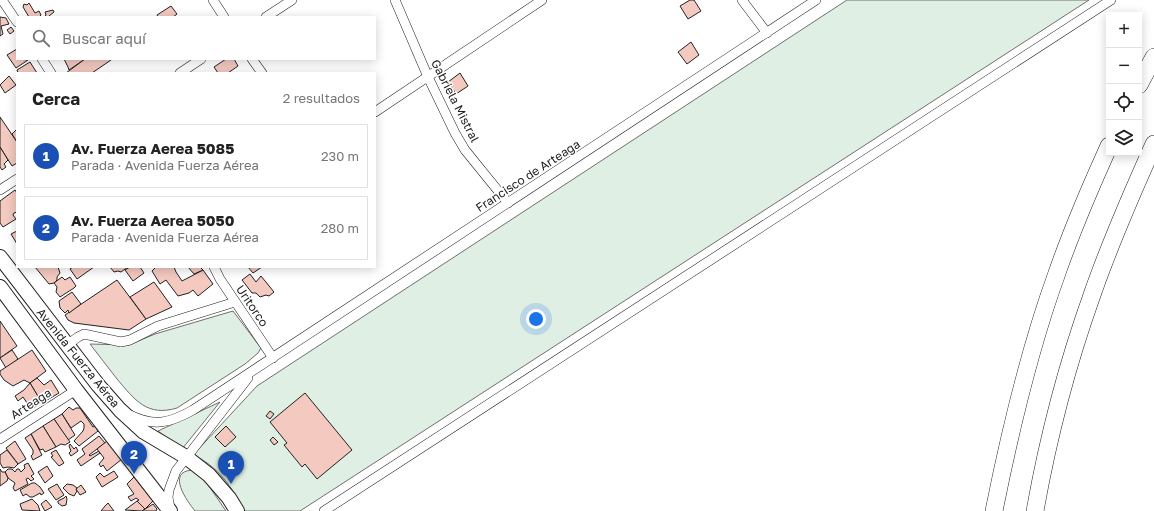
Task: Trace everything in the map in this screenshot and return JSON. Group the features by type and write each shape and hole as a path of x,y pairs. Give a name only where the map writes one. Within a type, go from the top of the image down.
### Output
{"highway":[{"path":"1140,84 1154,57"},
{"path":"1035,511 1049,441 1062,390 1085,316 1111,243 1154,144"},
{"path":"994,511 1009,440 1042,319 1071,236 1106,153"}],"main road":[{"name":"Avenida Fuerza Aérea","path":"0,257 98,385 120,410 144,432 186,457 209,474 229,498 237,511"},
{"name":"Avenida Fuerza Aérea","path":"0,287 76,390 170,511"}],"street":[{"path":"213,0 223,16"},
{"path":"268,16 292,0"},
{"name":"Gabriela Mistral","path":"396,0 428,77 455,134 465,150 508,203"},
{"path":"376,111 542,0"},
{"path":"742,0 767,33"},
{"name":"Francisco de Arteaga","path":"120,410 144,421 160,422 174,420 193,410 816,0"},
{"path":"324,511 1111,0"},
{"path":"3,2 16,21"},
{"path":"43,60 50,72"},
{"path":"182,72 200,60"},
{"path":"253,60 261,72"},
{"path":"0,190 16,180"},
{"name":"Uritorco","path":"214,268 220,279 273,358"},
{"path":"67,345 78,336 84,334 120,342 130,340 158,326 235,302"},
{"name":"Francisco de Arteaga","path":"170,511 168,497 176,471 252,372"},
{"name":"Arteaga","path":"0,439 76,390"},
{"path":"317,511 334,504"}],"green space":[{"path":"847,0 1089,0 300,511 244,511 229,486 217,471 193,455 257,386"},
{"path":"233,311 261,348 258,353 245,364 177,408 158,410 142,405 117,379 90,344 129,345 155,334"},
{"path":"220,402 182,449 158,431"},
{"path":"192,470 202,476 226,511 195,511 184,494 179,481 180,476 184,472"}],"building":[{"path":"690,0 694,0 701,11 688,19 680,6"},
{"path":"29,3 35,13 39,11 41,15 28,16 23,7 24,4 27,5"},
{"path":"171,6 177,14 174,16 157,15"},
{"path":"53,10 54,12 49,16 45,16 45,12"},
{"path":"0,17 6,18 9,24 1,26 3,34 0,36"},
{"path":"11,27 14,31 10,34 7,30"},
{"path":"691,42 699,55 687,64 678,52"},
{"path":"16,50 16,60 28,60 16,68 7,55"},
{"path":"64,60 84,60 69,70"},
{"path":"84,60 111,60 93,72 67,72"},
{"path":"224,60 235,60 238,66 229,72 217,72 214,67"},
{"path":"30,62 36,72 18,72 17,70"},
{"path":"460,73 468,86 456,94 448,82"},
{"path":"9,76 16,85 5,93 0,85"},
{"path":"0,117 16,141 16,164 12,166 0,147"},
{"path":"16,130 16,140 12,134"},
{"path":"0,147 8,160 4,164 6,167 2,170 0,167"},
{"path":"15,190 16,192 16,212 13,215 16,219 3,227 0,223 0,201"},
{"path":"16,232 16,242 11,234"},
{"path":"36,268 58,268 60,273 57,280 54,283 49,284"},
{"path":"72,268 93,268 77,279 70,269"},
{"path":"111,268 127,268 121,272 114,272"},
{"path":"128,268 141,268 144,273 133,281 125,270"},
{"path":"155,268 174,268 182,281 203,270 213,284 198,296 193,290 189,293 178,296 166,280 160,284 152,271"},
{"path":"189,268 201,268 203,270 194,274"},
{"path":"249,268 260,268 253,273"},
{"path":"250,274 256,282 261,276 274,292 269,296 266,295 260,297 256,293 252,293 242,280"},
{"path":"62,277 65,280 70,277 76,286 60,297 56,292 57,287 54,283"},
{"path":"117,280 146,319 129,330 74,323 68,320 65,315"},
{"path":"154,282 172,307 146,319 130,297"},
{"path":"72,292 81,304 69,313 68,310 65,313 60,308 59,301"},
{"path":"0,321 17,346 0,358"},
{"path":"12,350 18,359 6,368 0,358"},
{"path":"32,350 46,371 30,383 24,380 13,386 4,380 0,374 0,371"},
{"path":"37,378 44,385 51,380 59,393 42,403 30,383"},
{"path":"30,383 42,403 31,409 23,397 18,401 15,396 24,390"},
{"path":"305,393 352,450 317,479 305,464 302,467 284,445 287,443 270,422"},
{"path":"69,407 73,410 80,408 93,427 95,426 98,431 79,446 74,441 83,431 84,424 81,421 71,428 62,414"},
{"path":"270,411 274,414 270,419 266,416"},
{"path":"62,414 75,435 68,440 54,419"},
{"path":"54,419 70,442 65,445 61,444 56,447 43,426"},
{"path":"43,426 56,447 45,452 43,449 40,450 31,434"},
{"path":"226,426 236,437 225,447 215,437"},
{"path":"31,434 42,455 33,460 31,456 33,454 33,450 25,438"},
{"path":"99,436 105,443 89,455 90,456 99,451 100,453 81,466 77,460 85,454 82,449"},
{"path":"273,437 278,442 274,445 270,440"},
{"path":"15,441 26,459 18,464 6,448"},
{"path":"107,441 122,459 107,471 103,465 101,467 99,464 104,458 97,449"},
{"path":"70,444 74,449 76,447 78,451 71,456 69,453 71,451 69,446"},
{"path":"7,450 18,464 14,468 3,468 0,463 0,455"},
{"path":"56,450 64,463 59,466 51,457 53,456 51,453"},
{"path":"28,463 34,474 31,476 34,479 31,481 28,478 26,479 28,484 15,491 13,488 15,483 8,478 5,472 8,469 12,469 15,472 19,469 21,472 25,468 24,465"},
{"path":"47,466 53,476 45,483 38,472"},
{"path":"0,469 2,472 5,472 8,478 7,481 0,486"},
{"path":"114,471 118,477 102,487 96,477 100,473 104,477"},
{"path":"134,477 153,501 145,509 137,501 139,500 136,498 131,501 128,497 134,494 127,484"},
{"path":"32,483 35,483 40,487 44,493 41,495 40,493 33,497 26,494 23,496 20,490"},
{"path":"57,484 64,495 56,500 48,489"},
{"path":"67,484 73,485 77,488 74,496 69,494 63,488"},
{"path":"81,485 86,492 80,495 76,489"},
{"path":"66,496 66,505 62,506 58,503 58,501"},
{"path":"32,499 38,505 40,511 22,510 20,504"},
{"path":"46,500 52,507 45,511 41,504"},
{"path":"137,501 145,509 142,511 125,510"},
{"path":"108,503 114,511 101,511 105,506"},
{"path":"153,504 157,509 156,511 142,511"}],"place":[{"name":"Av. Fuerza Aerea 5050","path":"134,474"},
{"name":"Av. Fuerza Aerea 5085","path":"231,484"}]}
